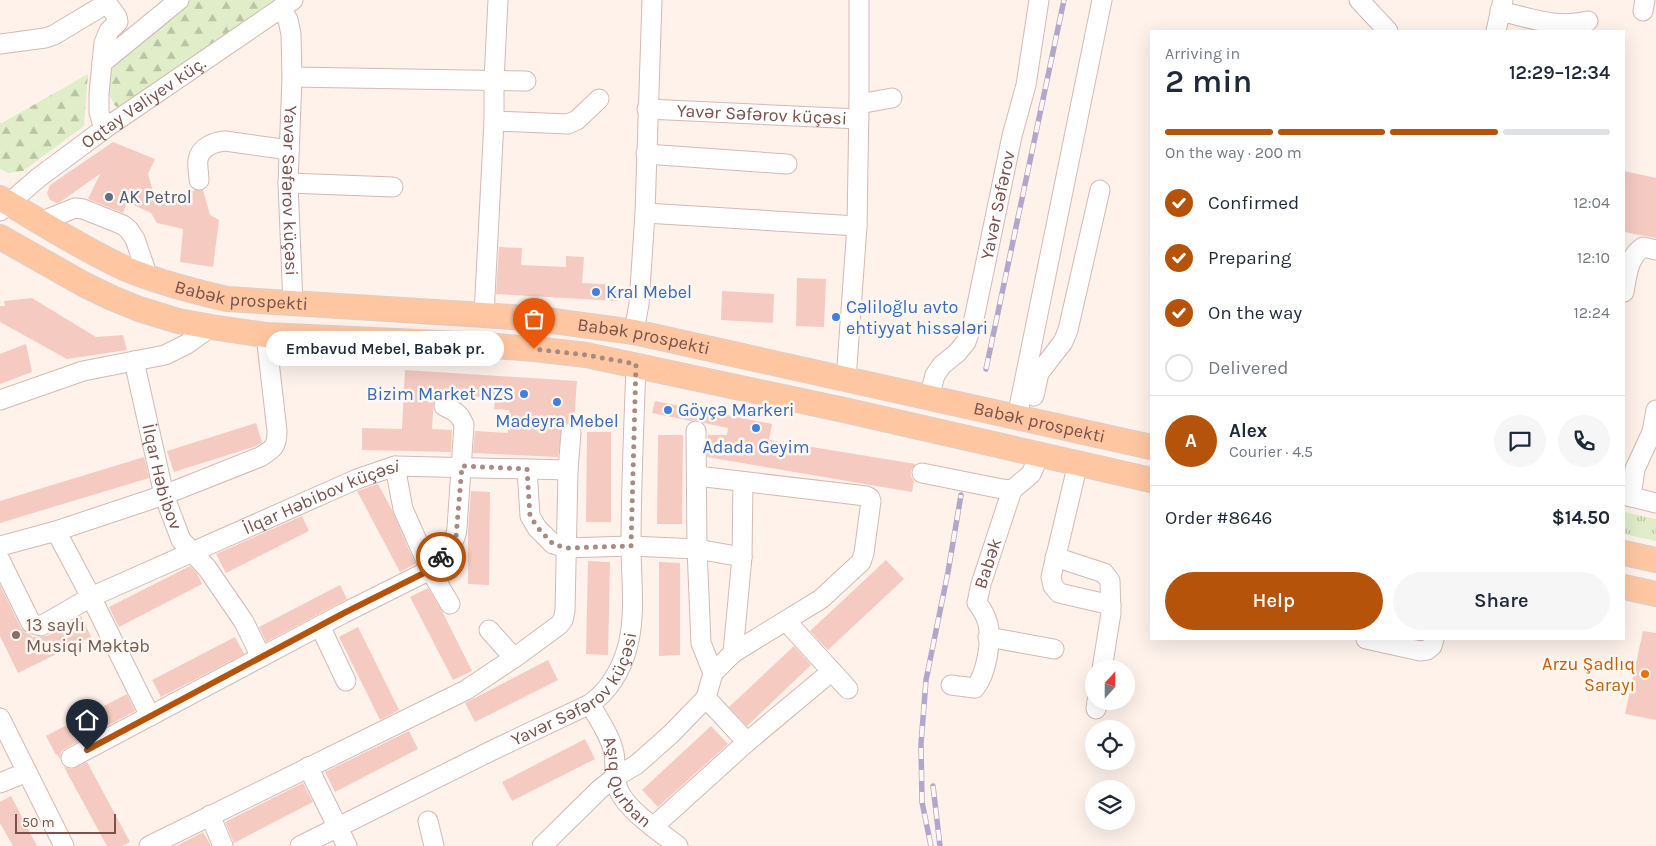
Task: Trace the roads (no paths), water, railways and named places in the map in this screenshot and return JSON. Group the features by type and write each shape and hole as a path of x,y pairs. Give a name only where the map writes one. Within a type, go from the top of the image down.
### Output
{"main road":[{"name":"Babək prospekti","path":"3,204 40,222 100,256 148,277 186,290 227,299 484,314 634,332 1150,447"},
{"name":"Babək prospekti","path":"0,238 84,285 139,309 178,321 266,335 534,349 586,355 636,364 1150,480"},
{"path":"1625,553 1656,560"},
{"path":"1625,587 1656,594"}],"street":[{"path":"102,63 179,0"},
{"path":"484,314 498,0"},
{"path":"634,332 639,304 645,213 652,0"},
{"path":"859,0 859,112 892,98"},
{"name":"Yavər Səfərov","path":"929,398 936,375 942,365 958,352 966,342 974,319 1012,136 1026,84 1040,0"},
{"path":"1023,418 1102,0"},
{"path":"1359,0 1387,30"},
{"path":"0,44 54,35 107,1 118,22 109,31 104,43 98,93 99,112 104,128"},
{"name":"Yavər Səfərov küçəsi","path":"287,4 291,34 292,77 288,183 293,304"},
{"name":"Oqtay Vəliyev küç.","path":"3,204 104,128 287,4"},
{"path":"1496,30 1502,5 1561,24 1578,24 1588,21"},
{"path":"292,77 526,81"},
{"path":"494,122 568,124 577,120 600,99"},
{"name":"Yavər Səfərov küçəsi","path":"647,109 859,112 857,226 846,380"},
{"path":"200,180 198,161 201,153 215,142 226,141 288,150"},
{"path":"646,154 787,164"},
{"path":"288,183 393,187"},
{"path":"1023,418 1039,373 1063,342 1068,330 1100,190"},
{"path":"40,222 75,208 83,209 123,225 135,239 148,277"},
{"path":"645,213 857,226"},
{"path":"1625,287 1630,261 1636,252 1643,247 1656,250"},
{"path":"0,400 83,371 166,355 187,344 211,327"},
{"path":"0,546 56,531 164,495 272,450 277,442 266,335"},
{"name":"İlqar Həbibov","path":"134,361 164,495 181,540 207,568 244,622 262,657"},
{"name":"Yavər Səfərov küçəsi","path":"300,846 590,704 601,696 610,684 621,665 628,644 632,614 631,546 636,364"},
{"path":"71,758 430,570 452,545 456,537 464,425 457,412 444,406"},
{"path":"1656,410 1652,432 1635,469 1627,496 1656,503"},
{"path":"696,431 697,550 701,643 713,673"},
{"path":"149,846 466,690 559,625 563,620 565,611 568,470 571,433"},
{"path":"922,473 1002,490 1012,490 1031,474 1040,454"},
{"path":"1078,463 1055,557 1051,577 1053,586 1059,593 1110,605"},
{"path":"394,466 403,509 430,570 450,604"},
{"name":"İlqar Həbibov küçəsi","path":"0,560 31,623 41,626 91,597 357,479 394,466 462,466 568,470"},
{"path":"527,469 530,516 553,544 566,548 631,546 697,550 742,558"},
{"path":"542,846 599,790 615,777 636,765 671,734 706,698 713,673 733,653 821,599 861,562 864,554 870,498 697,476"},
{"path":"733,653 742,558 743,482"},
{"name":"Babək","path":"951,685 975,688 981,682 988,651 988,625 978,603 979,593 1012,490"},
{"path":"56,531 150,716"},
{"path":"1055,557 1104,573 1110,581 1111,612 1103,660"},
{"path":"786,621 848,689"},
{"path":"320,626 346,681"},
{"path":"489,630 514,658"},
{"path":"988,637 1054,649"},
{"path":"1370,640 1420,651 1427,650 1432,646 1434,640"},
{"path":"653,827 747,742 832,671"},
{"path":"706,698 747,742"},
{"name":"Aşıq Qurban","path":"590,704 610,738 614,754 615,777 619,791 627,803 653,827 678,846"},
{"path":"0,718 64,846"},
{"path":"308,767 347,846"},
{"path":"0,783 27,772"},
{"path":"210,816 223,846"},
{"path":"428,821 434,846"}],"railway":[{"path":"986,369 1064,0"},
{"path":"931,846 922,802 921,744 926,680 948,572 961,495"},
{"path":"933,786 940,846"}],"place":[{"name":"AK Petrol","path":"109,197"},
{"name":"Kral Mebel","path":"596,292"},
{"name":"Cəliloğlu avto ehtiyyat hissələri","path":"836,317"},
{"name":"Embavud Mebel, Babək pr.","path":"534,349"},
{"name":"Bizim Market NZS","path":"524,394"},
{"name":"Madeyra Mebel","path":"557,402"},
{"name":"Göyçə Markeri","path":"668,410"},
{"name":"Adada Geyim","path":"756,428"},
{"name":"13 saylı Musiqi Məktəb","path":"16,635"},
{"name":"Arzu Şadlıq Sarayı","path":"1645,674"}]}
